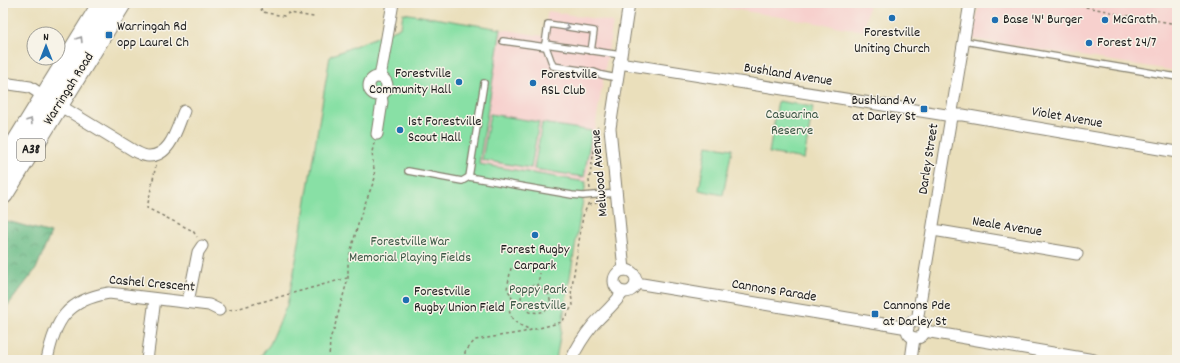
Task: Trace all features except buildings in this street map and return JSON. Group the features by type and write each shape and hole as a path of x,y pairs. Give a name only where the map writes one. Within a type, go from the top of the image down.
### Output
{"highway":[{"name":"Warringah Road","path":"3,194 103,3"},
{"name":"Warringah Road","path":"3,165 52,101 121,3"}],"street":[{"path":"377,134 382,102 381,95 386,92 388,86 386,80 380,77 393,3"},
{"name":"Melwood Avenue","path":"624,270 610,128 629,3"},
{"name":"Darley Street","path":"918,321 970,3"},
{"name":"Bushland Avenue","path":"620,59 952,115"},
{"path":"3,83 30,87 136,152 148,156 161,152 170,144 184,111"},
{"name":"Violet Avenue","path":"952,115 963,115 1177,152"},
{"name":"Neale Avenue","path":"933,230 1077,254"},
{"path":"188,302 198,252 202,246"},
{"path":"624,270 633,274 636,283 633,289 623,292 617,288 614,282 616,276 624,270"},
{"name":"Cannons Parade","path":"636,283 908,328"},
{"path":"571,360 577,347 593,326 618,300 623,292"},
{"name":"Cashel Crescent","path":"47,360 51,340 61,319 76,304 93,296 109,293 209,305 219,310"},
{"path":"147,360 155,299"},
{"path":"918,321 924,326 924,331 920,337 914,338 910,335 908,328 910,323 918,321"},
{"path":"924,331 1094,360"},
{"path":"911,360 914,338"}],"lane":[{"path":"591,51 594,32 548,24 546,46 554,66 594,72 617,78"},
{"path":"503,41 591,51 620,59"},
{"path":"964,41 1177,77"},
{"path":"469,177 484,83"},
{"path":"408,172 462,181 469,177 572,195 617,193"}],"path":[{"path":"1062,3 1177,24"},
{"path":"261,8 262,12 277,15 284,16 289,13 314,17"},
{"path":"465,360 465,352 475,340 524,332 562,322 573,305 571,295 572,286 583,216 589,205 589,181 598,126"},
{"path":"329,360 330,338 334,329 348,278 348,261 361,214 375,178 372,152 377,134"},
{"path":"156,164 147,208 193,231 202,246"},
{"path":"589,205 601,202"},
{"path":"511,268 507,289 511,295 514,307 509,309 510,313 516,324 531,330"},
{"path":"538,285 540,273"},
{"path":"219,310 236,309 348,278"},
{"path":"530,285 538,285 549,295 551,305 547,310 542,312 529,312 521,305 520,297 530,285"}],"shaded area":[{"path":"697,3 869,3 864,31"},
{"path":"979,3 1177,3 1177,71 972,39"},
{"name":"Forestville RSL Club","path":"548,11 613,22 586,182 479,164 501,29 543,36"}],"green space":[{"name":"Forestville War Memorial Playing Fields","path":"403,13 501,29 479,164 586,182 556,360 258,360 270,344 287,305 294,272 330,56 401,27"},
{"name":"Casuarina Reserve","path":"778,101 813,107 804,159 769,153"},
{"path":"490,114 539,122 531,168 482,160"},
{"path":"542,123 592,131 584,177 534,169"},
{"path":"707,145 732,149 723,195 699,190"},
{"path":"3,220 51,233 36,269 5,309 3,316"}],"place":[{"name":"Forestville Uniting Church","path":"892,18"},
{"name":"Base 'N' Burger","path":"995,20"},
{"name":"McGrath","path":"1105,20"},
{"name":"Warringah Rd opp Laurel Ch","path":"109,35"},
{"name":"Forest 24/7","path":"1089,43"},
{"name":"Forestville Community Hall","path":"459,82"},
{"name":"Forestville RSL Club","path":"533,83"},
{"name":"Bushland Av at Darley St","path":"924,109"},
{"name":"1st Forestville Scout Hall","path":"400,130"},
{"name":"Forest Rugby Carpark","path":"535,235"},
{"name":"Forestville Rugby Union Field","path":"406,300"},
{"name":"Cannons Pde at Darley St","path":"875,314"}],"park label":[{"name":"Poppy Park Forestville","path":"538,298"}]}
